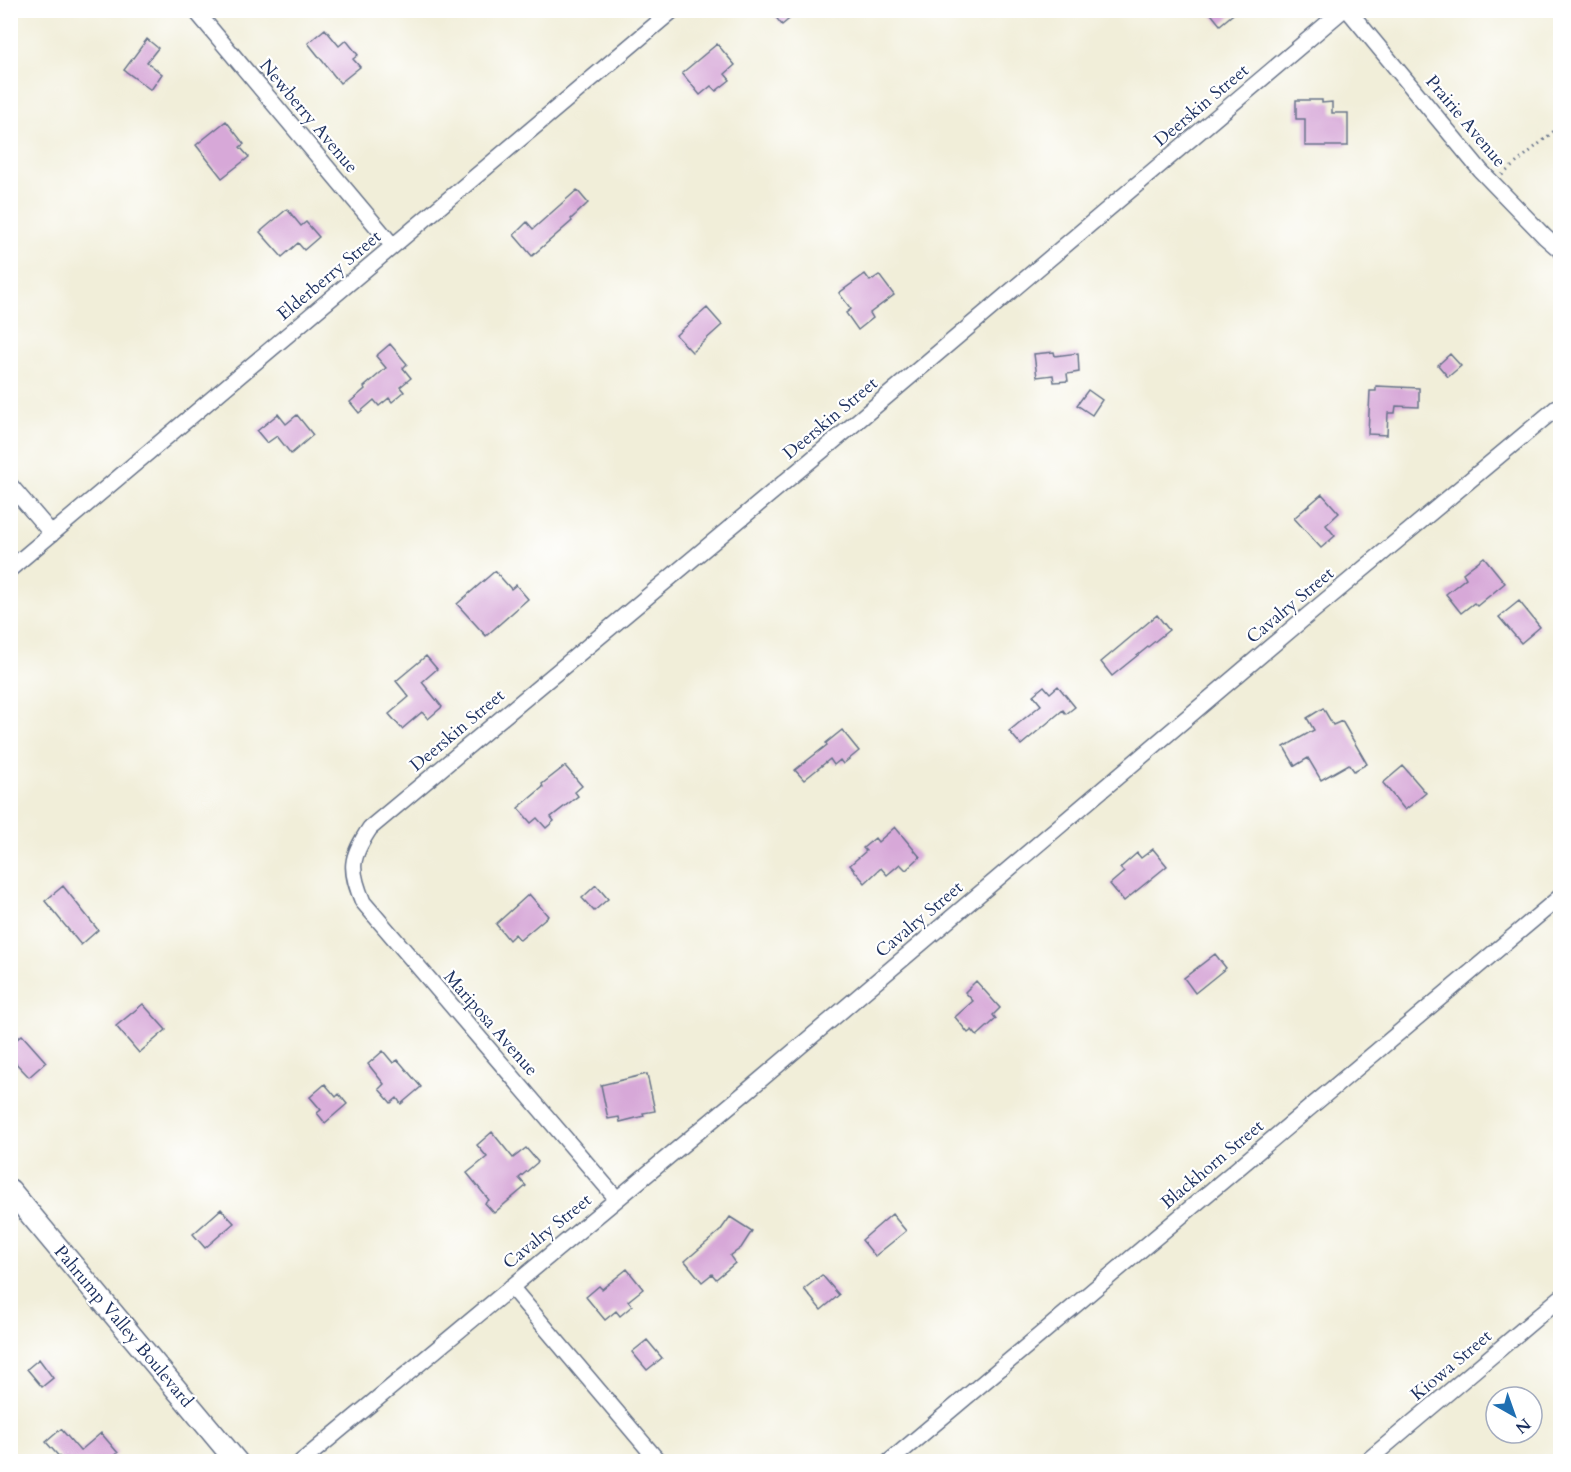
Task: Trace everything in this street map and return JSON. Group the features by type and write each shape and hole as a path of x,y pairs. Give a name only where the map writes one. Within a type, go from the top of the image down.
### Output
{"main road":[{"name":"Pahrump Valley Boulevard","path":"10,1190 237,1461"}],"street":[{"name":"Newberry Avenue","path":"195,10 393,246"},
{"name":"Elderberry Street","path":"10,569 673,10"},
{"name":"Deerskin Street","path":"354,862 357,848 370,828 856,422 1343,10"},
{"name":"Prairie Avenue","path":"1348,10 1492,182 1560,250"},
{"name":"Cavalry Street","path":"301,1461 617,1199 1560,405"},
{"path":"10,485 52,534"},
{"name":"Mariposa Avenue","path":"354,862 354,881 363,902 617,1199"},
{"name":"Blackhorn Street","path":"889,1461 1560,897"},
{"path":"511,1287 659,1461"},
{"name":"Kiowa Street","path":"1366,1461 1560,1298"}],"path":[{"path":"1492,182 1560,126"}],"building":[{"path":"770,10 800,10 782,25"},
{"path":"1208,10 1238,10 1220,25"},
{"path":"325,29 339,46 346,40 358,55 353,59 360,67 340,83 308,43"},
{"path":"147,39 158,48 147,62 162,74 151,90 124,70"},
{"path":"717,44 735,65 725,74 730,80 716,91 711,86 700,95 682,73"},
{"path":"1296,100 1332,102 1332,113 1348,113 1348,146 1305,146 1305,119 1296,119"},
{"path":"226,121 244,144 240,147 249,157 222,178 196,145"},
{"path":"577,190 588,203 571,219 572,221 532,256 514,235 527,222 533,229"},
{"path":"287,209 301,226 306,222 319,237 304,250 298,243 282,257 260,232"},
{"path":"865,274 870,281 879,275 894,295 870,313 873,318 858,330 846,313 851,309 839,293"},
{"path":"707,308 722,325 692,352 676,335"},
{"path":"390,344 407,364 403,368 411,378 400,387 404,392 392,402 389,398 379,406 374,400 359,413 350,402 386,368 376,356"},
{"path":"1054,352 1055,356 1078,353 1079,372 1067,374 1068,381 1054,382 1053,375 1037,377 1034,354"},
{"path":"1450,354 1461,366 1448,377 1438,365"},
{"path":"1376,386 1419,388 1419,407 1396,406 1395,413 1388,413 1387,435 1368,434 1370,391 1376,391"},
{"path":"1088,390 1102,400 1092,415 1077,405"},
{"path":"278,414 286,424 297,415 313,435 291,454 277,436 267,443 257,431"},
{"path":"1322,494 1339,513 1326,525 1335,536 1321,548 1294,518"},
{"path":"1484,557 1505,583 1477,606 1474,603 1461,613 1446,594 1466,578 1463,573"},
{"path":"495,571 511,589 516,585 528,599 486,636 457,604"},
{"path":"1519,601 1540,627 1521,643 1499,617"},
{"path":"1157,615 1169,630 1112,676 1101,662"},
{"path":"426,656 437,669 422,682 442,707 428,719 422,712 402,729 389,714 409,697 396,681"},
{"path":"1044,686 1050,693 1058,686 1075,707 1066,714 1063,710 1021,745 1009,731 1041,705 1033,695"},
{"path":"1323,708 1333,725 1342,721 1367,764 1354,771 1349,764 1321,780 1308,758 1295,766 1284,747 1314,730 1307,718"},
{"path":"842,730 859,751 843,764 840,760 834,765 830,759 804,780 795,770"},
{"path":"565,766 582,786 575,792 578,796 551,817 554,821 546,828 537,818 531,823 518,808 543,787 542,784"},
{"path":"1403,766 1426,793 1405,810 1383,783"},
{"path":"895,827 920,857 906,870 900,864 887,875 881,868 865,883 850,865 866,851 863,848 875,838 878,842"},
{"path":"1153,849 1167,866 1124,901 1110,884 1124,872 1120,868 1137,853 1141,858"},
{"path":"596,885 608,899 594,911 582,898"},
{"path":"63,886 98,930 81,945 45,901"},
{"path":"529,894 548,916 520,940 515,934 509,940 496,924"},
{"path":"1215,954 1226,968 1195,993 1184,978"},
{"path":"976,981 1000,1008 993,1015 996,1019 977,1036 972,1030 968,1033 955,1017 973,1001 965,992"},
{"path":"143,1004 166,1030 139,1053 116,1026"},
{"path":"22,1035 46,1062 29,1077 10,1057 10,1045"},
{"path":"383,1051 393,1063 398,1060 421,1087 401,1104 397,1098 391,1103 379,1089 384,1084 368,1064"},
{"path":"647,1074 655,1111 620,1122 619,1117 608,1119 601,1085"},
{"path":"325,1084 336,1097 339,1094 347,1104 325,1123 317,1113 321,1110 310,1097"},
{"path":"492,1132 513,1158 526,1148 538,1162 519,1178 526,1186 494,1213 485,1203 489,1200 467,1173 487,1157 477,1145"},
{"path":"221,1209 234,1223 205,1248 193,1234"},
{"path":"892,1214 906,1231 875,1256 862,1240"},
{"path":"730,1217 752,1231 741,1248 730,1256 735,1263 716,1279 712,1274 702,1282 685,1261 720,1231"},
{"path":"627,1269 643,1289 628,1301 632,1306 620,1316 616,1311 605,1320 586,1297 599,1286 602,1289"},
{"path":"822,1275 839,1295 821,1310 804,1289"},
{"path":"647,1340 662,1358 647,1370 632,1352"},
{"path":"39,1359 53,1378 42,1387 27,1369"},
{"path":"61,1429 80,1451 101,1433 118,1453 108,1461 63,1461 46,1442"}]}
